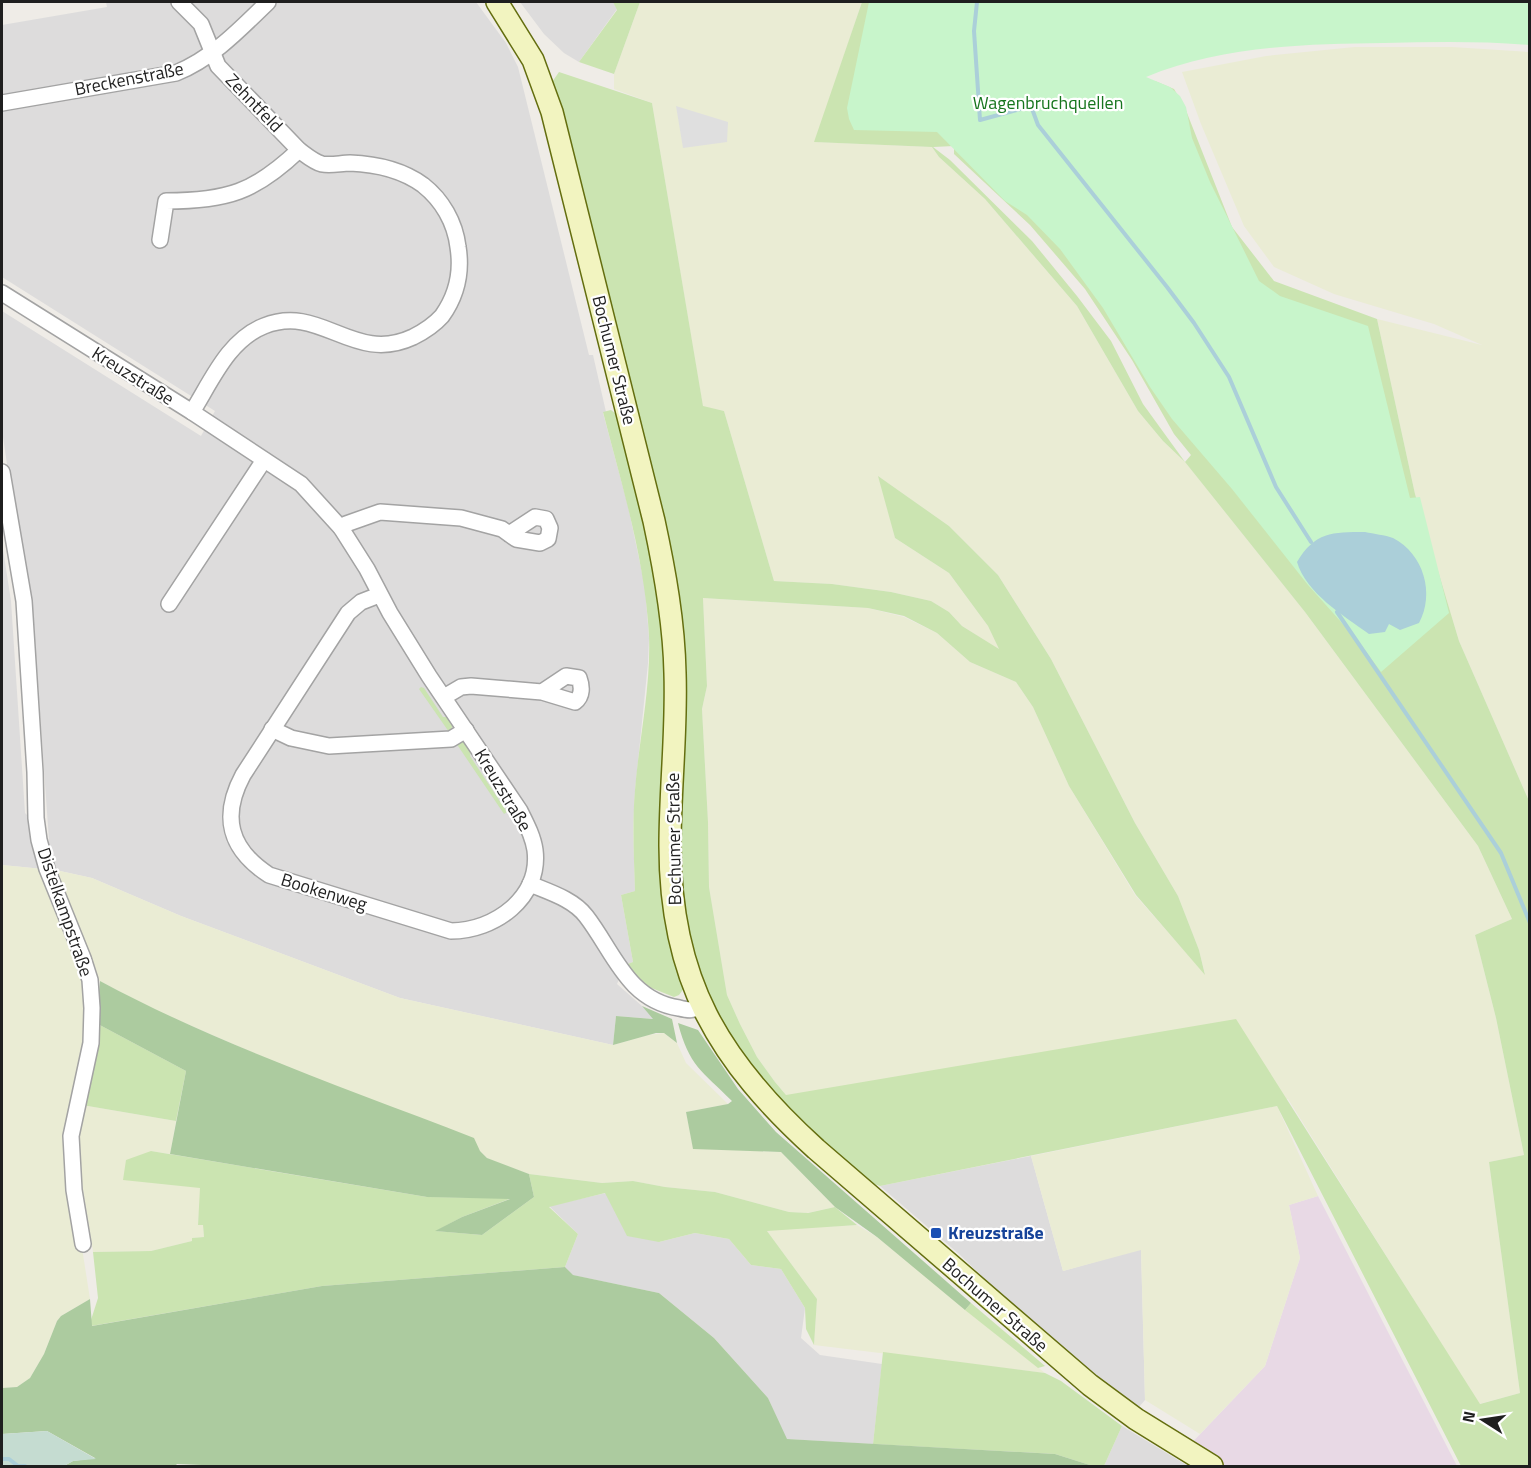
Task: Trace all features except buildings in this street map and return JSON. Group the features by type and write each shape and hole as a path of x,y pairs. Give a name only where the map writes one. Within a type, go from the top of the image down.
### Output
{"main road":[{"name":"Bochumer Straße","path":"497,2 509,18 532,60 552,112 664,568 672,615 675,675 670,845 673,897 682,952 701,1007 714,1032 743,1073 788,1124 1090,1385 1136,1419 1212,1467"}],"street":[{"name":"Zehntfeld","path":"179,2 201,24 218,66 299,150 322,164 382,166 400,172 424,186 448,213 458,243 460,266 454,294 440,318 413,337 394,344 374,345 358,342 316,324 301,321 282,321 263,326 243,338 227,356 192,412"},
{"name":"Breckenstraße","path":"2,103 176,73 195,65 229,40 268,2"},
{"path":"160,240 166,201 220,198 249,188 271,175 299,150"},
{"name":"Kreuzstraße","path":"2,293 192,412 301,484 341,528 367,569 379,595 520,811 530,830 535,850 535,865 530,884"},
{"path":"169,604 264,460"},
{"name":"Distelkampstraße","path":"2,472 24,601 39,840 47,869 90,980 91,1043 70,1136 74,1190 83,1244"},
{"path":"341,528 346,524 380,512 461,518 502,529 509,534"},
{"name":"Bookenweg","path":"379,595 361,602 348,613 237,786 232,798 230,821 239,849 253,865 268,875 451,931 475,928 497,920 513,908 530,884"},
{"path":"444,697 461,687 471,686 542,692"},
{"path":"272,729 291,738 329,746 451,739 466,730"},
{"path":"530,884 567,900 577,907 586,916 620,969 635,986 653,999 671,1007 691,1010 701,1007"}],"shaded area":[{"path":"106,2 476,2 506,43 518,67 589,355 593,355 606,412 603,413 628,506 645,587 649,638 633,827 635,891 621,895 633,962 625,965 617,984 654,1019 616,1016 613,1045 400,998 181,916 92,878 51,869 32,599 17,532 2,430 2,311 201,436 215,411 2,277 2,25 107,7"},
{"path":"520,2 613,2 617,9 579,62 564,53 544,34"},
{"path":"676,106 728,122 727,142 683,148"},
{"path":"2,543 11,601 25,813 32,820 43,869 2,865"},
{"path":"1031,1156 1063,1271 1141,1249 1145,1400 1139,1407 1040,1332 959,1254 880,1186"},
{"path":"606,1193 659,1242 695,1233 729,1239 751,1265 781,1269 805,1308 801,1338 820,1355 882,1364 873,1444 786,1439 768,1398 714,1338 659,1293 572,1275 565,1267 578,1234 549,1206"},
{"path":"1318,1196 1457,1466 1216,1466 1185,1450 1265,1366 1300,1258 1289,1205"},
{"path":"1122,1426 1188,1466 1104,1466"}],"green space":[{"path":"613,2 640,2 614,74 579,62 617,10"},
{"path":"640,2 862,2 815,142 932,147 939,157 985,199 1077,306 1138,411 1163,441 1185,462 1305,612 1478,846 1512,919 1475,935 1496,1018 1524,1155 1489,1162 1520,1393 1479,1404 1288,1099 786,1095 757,1057 727,995 709,887 702,709 707,686 703,598 868,608 904,617 937,633 970,662 1016,682 1033,707 1069,786 1135,895 1205,974 1199,950 1178,896 1135,823 1051,659 998,575 949,526 879,477 895,538 949,573 988,626 1000,650 962,626 949,612 931,601 891,592 832,584 774,581 724,411 703,407 652,103 614,89 614,74"},
{"path":"862,2 1529,2 1243,44 1064,99 1155,81 1174,89 1185,108 1232,227 1274,281 1377,319 1415,494 1459,641 1529,801 1529,1466 1461,1466 1277,1106 880,1186 871,1183 766,1088 724,1029 695,968 682,905 679,821 687,671 550,85 559,72 652,103 703,406 724,411 774,581 832,584 891,592 931,601 949,612 962,626 999,649 988,626 949,573 895,538 878,476 949,526 998,575 1051,659 1135,823 1178,896 1199,950 1205,975 1136,895 1069,786 1033,707 1016,682 970,662 937,633 904,616 868,608 703,598 707,686 702,709 709,887 727,995 757,1057 775,1082 786,1095 1236,1019 1480,1404 1520,1393 1489,1162 1524,1155 1496,1018 1475,935 1512,919 1478,846 1305,612 1185,462 1163,441 1138,411 1077,306 985,199 939,157 932,147 814,142","holes":["954,146 954,154 1030,225 1085,289 1132,360 1174,434 1191,455 1185,462 1143,404 1111,341 1077,296 1032,241 950,160 933,147"]},
{"name":"Wagenbruchquellen","path":"869,2 1529,2 1529,45 1439,42 1293,46 1204,59 1146,77 1170,87 1180,96 1186,107 1192,138 1210,182 1259,281 1280,296 1368,326 1410,498 1420,497 1449,613 1381,672 1359,642 1308,585 1232,489 1172,419 1103,308 1060,249 1027,215 1005,201 937,132 854,130 847,108"},
{"path":"1355,47 1452,47 1529,52 1529,801 1459,641 1415,494 1377,319 1482,345 1434,324 1334,294 1274,267 1244,226 1182,72 1266,56"},
{"path":"611,410 616,414 626,451 629,454 663,610 685,987 679,995 674,997 649,987 625,965 633,962 621,895 635,891 634,803 647,694 649,636 638,551 603,412"},
{"path":"424,688 443,717 449,717 454,724 449,732 419,689"},
{"path":"466,741 471,750 470,756 507,812 504,814 456,743"},
{"path":"2,865 43,869 86,981 87,1042 67,1152 90,1299 61,1316 57,1321 44,1354 30,1378 17,1387 2,1388"},
{"path":"51,869 92,878 181,916 400,998 613,1045 664,1033 677,1043 686,1063 728,1104 686,1112 693,1148 781,1152 835,1207 807,1213 789,1212 715,1192 633,1181 602,1183 529,1174 498,1163 487,1158 480,1151 150,1008 96,979"},
{"path":"100,981 237,1046 474,1138 480,1151 487,1158 529,1174 534,1197 482,1235 435,1231 462,1217 510,1199 427,1197 170,1154 186,1071 96,1023"},
{"path":"642,1006 672,1019 677,1043 664,1033 656,1033 613,1045 616,1016 653,1019"},
{"path":"96,1023 186,1071 176,1121 82,1105"},
{"path":"678,1023 698,1030 738,1089 776,1132 971,1303 965,1310 877,1237 835,1207 781,1152 693,1149 686,1112 728,1104 732,1101 692,1059"},
{"path":"82,1105 176,1121 170,1154 151,1151 201,1188 198,1225 203,1225 204,1237 192,1238 192,1241 151,1251 93,1252 74,1134"},
{"path":"1277,1106 1318,1196 1289,1205 1300,1258 1265,1366 1200,1434 1145,1400 1141,1250 1063,1271 1031,1156"},
{"path":"151,1151 427,1197 512,1198 462,1217 436,1231 482,1235 534,1197 529,1174 602,1183 633,1181 715,1192 789,1212 808,1213 835,1207 857,1225 767,1231 817,1299 814,1345 806,1329 805,1308 781,1269 751,1265 729,1239 695,1233 659,1242 627,1236 605,1193 549,1207 578,1234 565,1267 322,1286 91,1326 98,1298 93,1252 151,1251 192,1241 192,1238 204,1237 203,1225 198,1225 200,1188 123,1180 126,1160"},
{"path":"857,1225 877,1237 1045,1373 814,1345 817,1299 766,1230"},
{"path":"565,1267 573,1275 659,1293 714,1338 768,1398 787,1439 1055,1454 1093,1466 226,1466 177,1464 175,1466 64,1466 73,1461 95,1458 47,1431 2,1434 2,1388 17,1387 30,1378 44,1354 57,1321 61,1316 90,1299 92,1326 322,1286"},
{"path":"971,1303 1045,1366 1038,1368 965,1310"},
{"path":"883,1352 1045,1373 1061,1381 1122,1426 1104,1466 1093,1466 1055,1454 873,1444"},
{"path":"47,1431 96,1459 73,1461 64,1466 2,1466 2,1434"}],"water":[{"path":"1343,532 1365,532 1393,538 1404,545 1419,564 1424,576 1426,600 1419,623 1400,630 1389,624 1385,632 1369,634 1317,594 1302,573 1297,562 1318,539"}],"waterway":[{"path":"977,2 974,31 980,120 1031,106 1038,125 1167,287 1194,323 1229,377 1276,487 1311,542"},
{"path":"1337,612 1501,853 1530,923"},
{"path":"2,1459 9,1459 18,1466 25,1466"}],"place":[{"name":"Kreuzstraße","path":"936,1233"}]}
